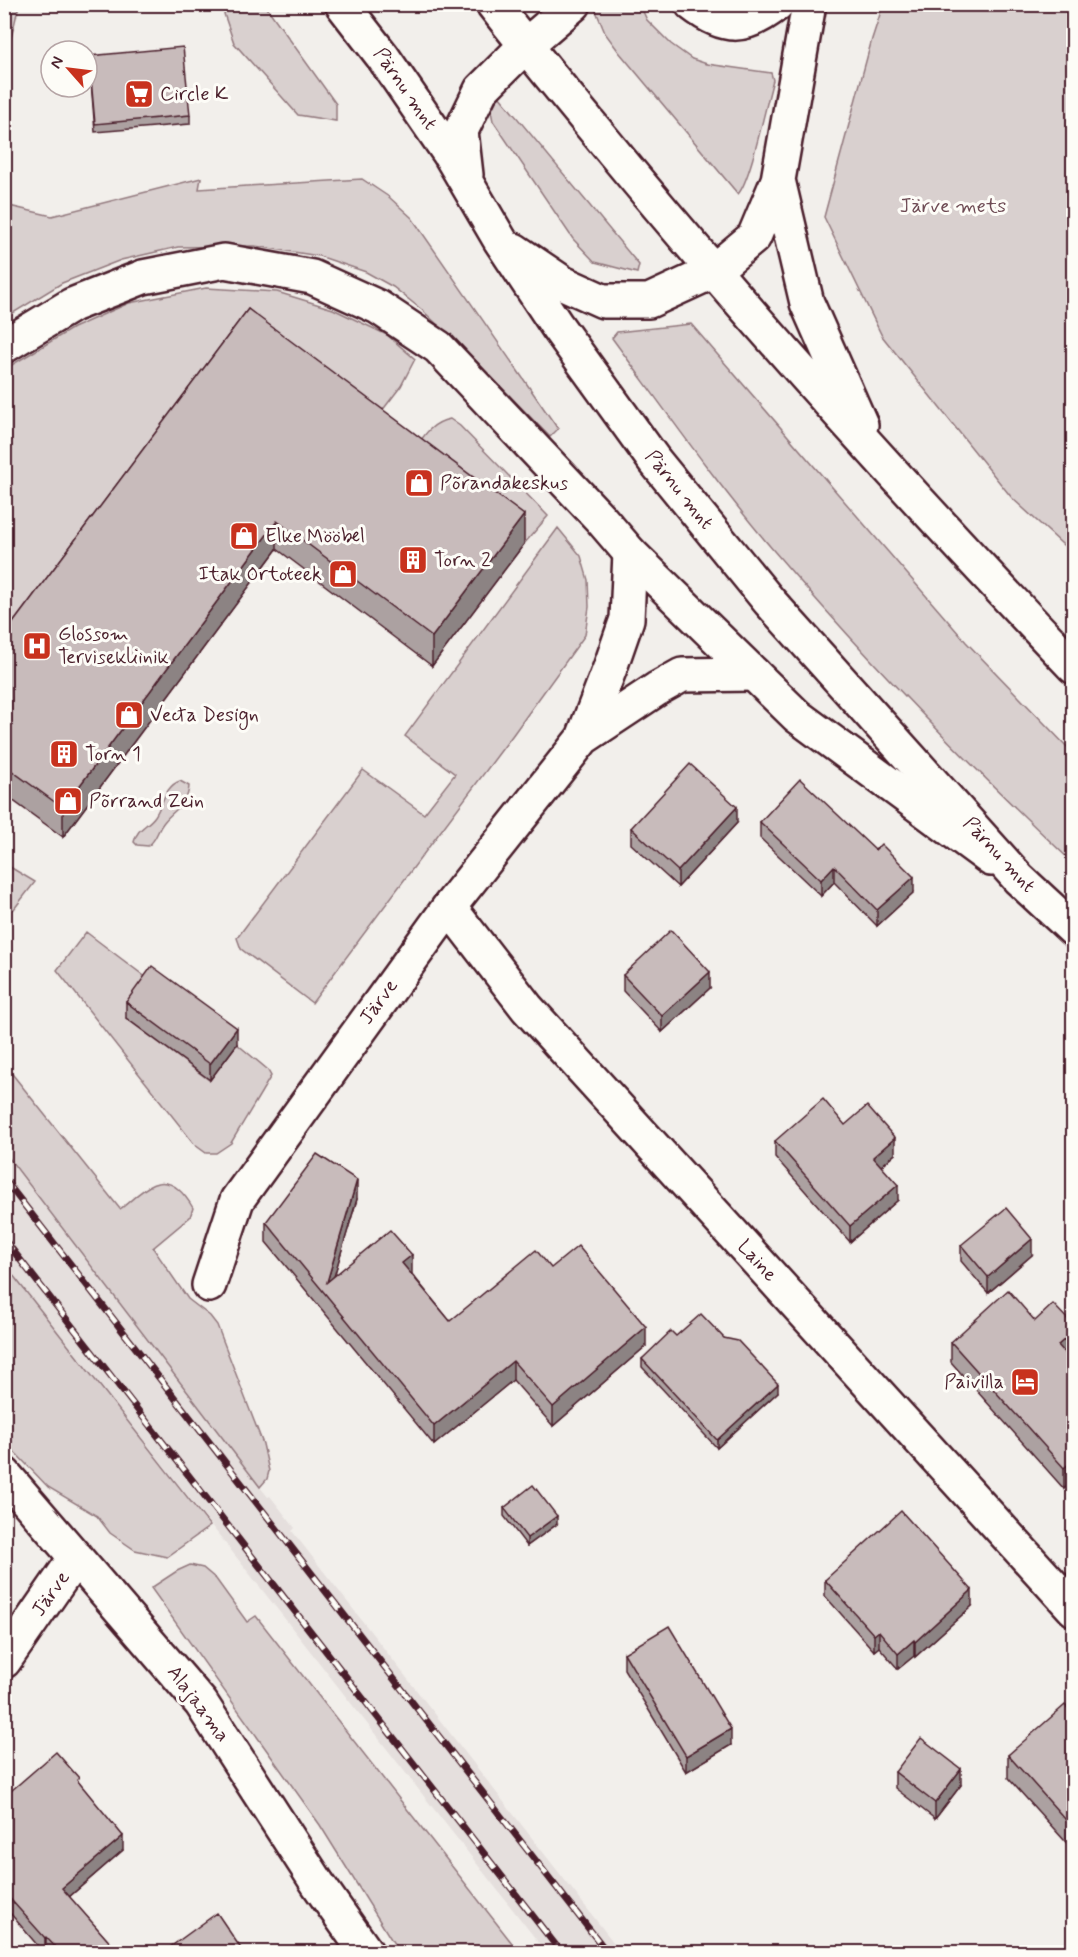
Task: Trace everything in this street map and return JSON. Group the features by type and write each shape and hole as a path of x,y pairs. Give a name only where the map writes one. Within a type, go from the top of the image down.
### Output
{"main road":[{"name":"Pärnu mnt","path":"342,4 383,57 449,153 500,240 557,326 654,460 769,601 1019,879 1074,930"},
{"path":"493,4 712,272 873,452 1074,667"},
{"path":"467,182 461,131 481,90 525,46 574,4"},
{"path":"692,4 708,16 725,22 745,23 761,17 777,4"},
{"path":"500,240 563,283 603,301 649,301 712,272 754,237 778,180 809,4"},
{"path":"778,180 807,303 873,452"},
{"path":"4,346 72,304 143,277 224,261 312,277 378,307 438,347 600,518 630,553 797,716 1019,879"},
{"name":"Järve","path":"209,1285 237,1200 449,907 583,738 627,619 630,553"},
{"name":"Järve","path":"583,738 682,675 754,674"},
{"name":"Laine","path":"449,907 527,1008 1074,1609"},
{"name":"Alajaama","path":"4,1474 201,1703 318,1884 366,1953"},
{"name":"Järve","path":"4,1661 76,1557"}],"shaded area":[{"path":"4,1153 260,1487 295,1528 292,1531 621,1952 546,1952 5,1265"}],"green space":[{"path":"4,5 19,5 5,63 4,62"},
{"path":"221,5 265,5 336,104 336,121 298,115 234,43"},
{"path":"595,5 640,5 647,20 671,44 692,59 707,64 771,73 773,80 758,140 748,174 738,194 619,52 605,33"},
{"name":"Järve mets","path":"883,5 1073,5 1073,554 1012,498 882,336 824,217"},
{"path":"499,96 639,265 637,273 595,262 573,239 493,121 491,111"},
{"path":"201,178 199,189 362,179 389,197 412,218 558,429 550,437 473,358 422,310 393,287 366,272 319,256 255,246 178,247 121,260 62,283 5,318 5,205 52,216"},
{"path":"206,288 277,292 333,309 387,335 415,359 401,386 369,428 5,664 5,369 73,328 129,303"},
{"path":"691,324 966,642 1073,753 1073,863 919,711 810,592 732,499 612,338 617,332"},
{"path":"450,419 460,426 548,516 524,544 409,458 421,439 436,424"},
{"path":"558,528 581,556 588,580 589,607 585,635 312,1003 241,949 237,938 363,770 424,814 455,774 405,736"},
{"path":"180,781 189,786 186,798 164,822 151,844 137,845 134,842 135,837 155,816 171,787"},
{"path":"5,864 35,882 14,909 8,910 5,907"},
{"path":"86,932 152,982 126,1018 209,1080 237,1044 267,1069 271,1076 231,1143 216,1153 206,1153 195,1145 57,970"},
{"path":"5,1065 120,1209 147,1187 162,1182 178,1189 193,1208 190,1217 153,1248 188,1299 210,1316 217,1325 263,1444 269,1471 267,1479 260,1487 5,1153"},
{"path":"5,1265 210,1526 167,1557 135,1550 110,1533 97,1516 48,1487 5,1442"},
{"path":"190,1565 203,1568 216,1579 247,1622 256,1616 519,1952 399,1952 320,1825 151,1588"}],"building":[{"name":"Circle K","path":"183,47 190,115 95,124 93,99 99,99 99,55"},
{"path":"248,309 524,515 432,637 277,521 63,808 4,765 4,635"},
{"path":"690,764 737,807 678,871 631,828"},
{"path":"800,779 875,850 881,844 914,877 877,910 834,866 821,880 760,822"},
{"path":"671,930 710,972 662,1016 623,975"},
{"path":"152,966 237,1028 210,1064 126,1002"},
{"path":"823,1099 845,1125 867,1106 895,1138 873,1157 898,1185 850,1226 775,1141"},
{"path":"317,1154 357,1180 327,1282 390,1230 412,1255 402,1263 450,1321 536,1250 551,1268 578,1246 646,1327 553,1407 513,1361 434,1426 266,1222"},
{"path":"1006,1208 1032,1239 988,1277 961,1245"},
{"path":"1008,1290 1035,1321 1053,1304 1074,1326 1074,1331 1058,1345 1074,1363 1074,1459 1064,1468 951,1342"},
{"path":"701,1314 724,1338 738,1341 778,1384 717,1440 642,1359 671,1331 676,1336"},
{"path":"533,1485 557,1516 527,1538 504,1508"},
{"path":"901,1511 972,1590 915,1642 914,1640 898,1654 879,1631 874,1635 825,1580"},
{"path":"669,1626 731,1729 686,1756 624,1653"},
{"path":"1065,1705 1074,1715 1074,1829 1008,1755"},
{"path":"921,1738 961,1769 935,1803 895,1772"},
{"path":"56,1752 123,1836 62,1888 119,1953 61,1953 4,1892 4,1797"},
{"path":"217,1913 244,1953 162,1953"}],"railway":[{"path":"4,1179 607,1952"},
{"path":"4,1239 561,1952"}],"place":[{"name":"Circle K","path":"139,94"},
{"name":"Põrandakeskus","path":"419,483"},
{"name":"Elke Mööbel","path":"244,536"},
{"name":"Torn 2","path":"413,560"},
{"name":"Itak Ortoteek","path":"343,574"},
{"name":"Glossom Tervisekliinik","path":"37,646"},
{"name":"Vecta Design","path":"129,715"},
{"name":"Torn 1","path":"64,754"},
{"name":"Põrrand Zein","path":"68,801"},
{"name":"Paivilla","path":"1025,1382"}]}
